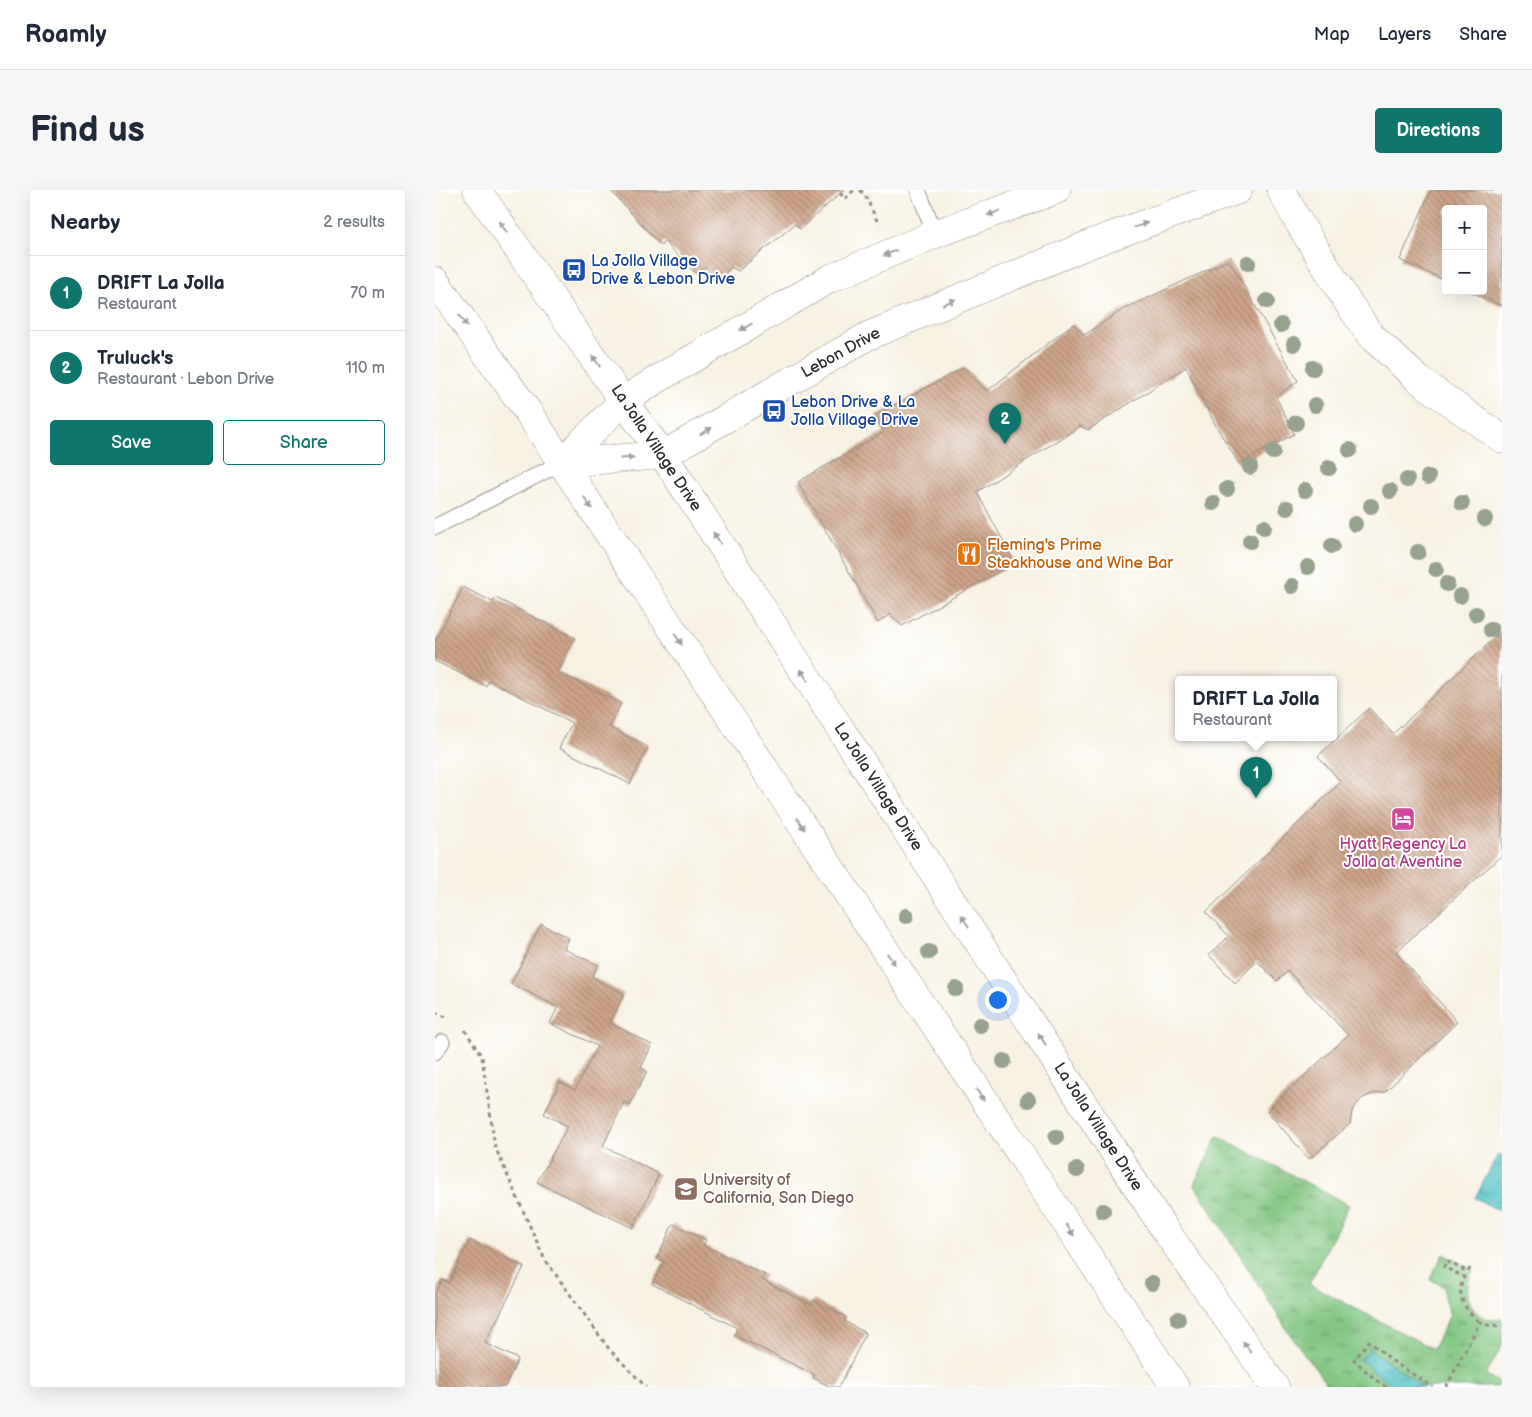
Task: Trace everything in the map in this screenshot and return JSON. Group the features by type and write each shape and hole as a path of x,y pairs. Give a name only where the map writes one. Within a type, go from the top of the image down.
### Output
{"main road":[{"name":"La Jolla Village Drive","path":"477,190 623,401 663,455 1163,1227 1275,1387"},
{"path":"561,463 623,401 829,279 935,234 1057,190"},
{"name":"Lebon Drive","path":"561,463 663,455 868,336 1095,242 1238,190"},
{"path":"1281,190 1299,224 1371,336 1419,380 1502,439"},
{"path":"435,281 531,417 1175,1387"}],"lane":[{"path":"918,190 935,234"},
{"path":"435,527 561,463"}],"path":[{"path":"840,193 845,198 854,190"},
{"path":"859,190 865,195 880,228"},
{"path":"435,1012 452,1019"},
{"path":"461,1023 482,1057 495,1147 543,1258 609,1349 646,1387"},
{"path":"1469,1268 1467,1272 1446,1261 1444,1267 1465,1277 1461,1283 1464,1305 1472,1316 1490,1326 1502,1325"},
{"path":"1446,1387 1480,1322"},
{"path":"1386,1387 1375,1380 1354,1360 1369,1341 1395,1362 1433,1387"}],"green space":[{"path":"1218,1136 1349,1205 1309,1284 1433,1349 1450,1315 1445,1302 1444,1287 1430,1279 1443,1254 1473,1270 1469,1281 1468,1293 1472,1306 1476,1312 1487,1319 1502,1319 1502,1346 1486,1375 1502,1384 1502,1387 1329,1387 1291,1336 1194,1184"}],"water":[{"path":"1498,1154 1502,1156 1502,1212 1475,1198"},
{"path":"1370,1349 1424,1387 1395,1387 1360,1360"}],"building":[{"path":"610,190 844,190 800,229 795,224 738,271 731,267 718,281 706,267 695,273 664,241 661,246"},
{"path":"1431,190 1502,190 1502,306 1478,295 1487,295 1487,205 1442,205 1442,279 1400,260"},
{"path":"1229,260 1298,381 1276,397 1294,434 1239,464 1216,426 1186,367 1088,430 1080,426 977,492 1015,563 902,626 890,614 878,623 798,482 884,432 875,416 964,367 987,391 1073,324 1084,335 1124,309"},
{"path":"463,587 493,602 496,598 575,638 558,672 621,704 609,727 648,747 630,784 559,748 572,723 489,680 486,686 435,661 435,642"},
{"name":"Hyatt Regency La Jolla at Aventine","path":"1502,631 1502,855 1396,952 1457,1022 1385,1092 1372,1094 1361,1099 1352,1111 1350,1124 1309,1159 1267,1111 1348,1035 1288,971 1277,981 1257,961 1235,983 1209,955 1229,936 1206,912 1341,782 1318,756 1334,741 1337,741 1337,738 1369,708 1393,734"},
{"path":"541,924 569,938 564,949 598,965 592,977 624,994 610,1023 652,1045 641,1068 647,1071 630,1105 624,1102 603,1146 659,1174 633,1228 537,1182 568,1126 544,1114 560,1082 575,1090 597,1046 550,1023 558,1007 511,984"},
{"path":"673,1224 706,1240 703,1245 765,1275 762,1280 811,1305 813,1300 846,1317 844,1321 866,1333 839,1387 831,1387 813,1378 815,1375 734,1335 737,1328 652,1284 664,1262 657,1258"},
{"path":"470,1240 524,1267 485,1343 518,1359 505,1387 435,1387 435,1295 442,1280 449,1283"}],"place":[{"name":"La Jolla Village Drive & Lebon Drive","path":"574,270"},
{"name":"Lebon Drive & La Jolla Village Drive","path":"774,411"},
{"name":"Truluck's","path":"1005,444"},
{"name":"Fleming's Prime Steakhouse and Wine Bar","path":"969,554"},
{"name":"DRIFT La Jolla","path":"1256,798"},
{"name":"Hyatt Regency La Jolla at Aventine","path":"1403,819"},
{"name":"University of California, San Diego","path":"686,1189"}]}
